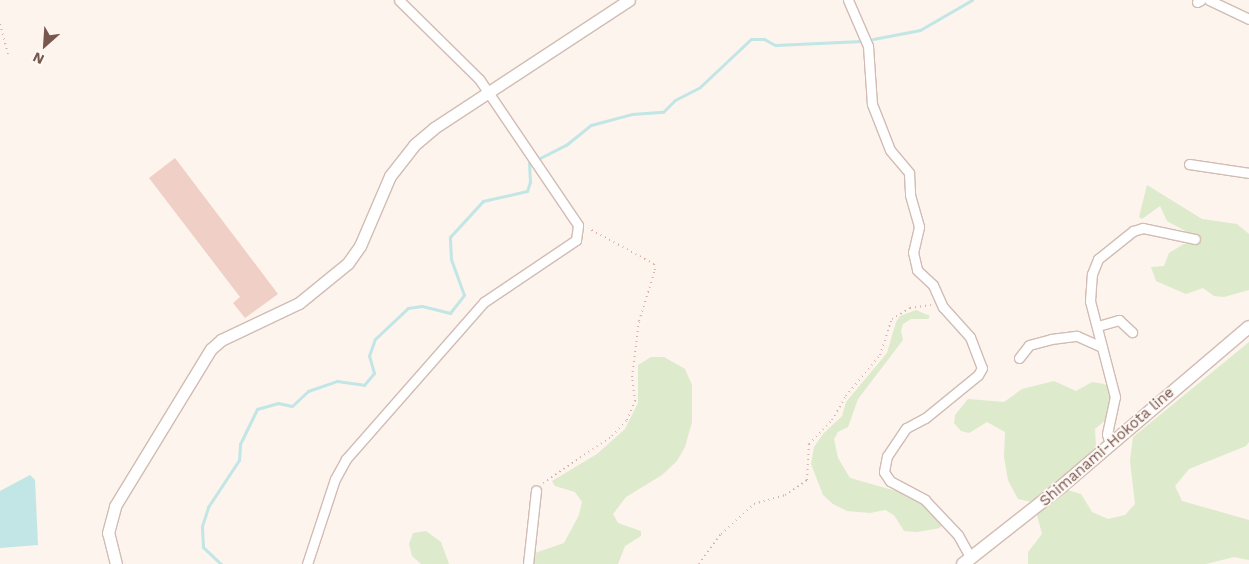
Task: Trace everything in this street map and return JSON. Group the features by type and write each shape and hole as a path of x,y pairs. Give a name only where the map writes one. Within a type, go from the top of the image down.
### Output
{"main road":[{"name":"Shimanami-Hokota line","path":"967,561 1062,486 1249,327"}],"street":[{"path":"307,564 334,479 346,459 484,302 576,240 578,225 486,91 480,79 399,0"},
{"path":"116,564 108,533 115,506 204,358 221,340 299,303 348,264 360,246 390,176 402,159 434,128 486,91 629,0"},
{"path":"848,0 868,46 872,104 890,150 909,173 910,195 919,227 914,243 915,262 921,275 937,290 939,299 973,342 982,370 925,418 906,428 887,456 884,472 888,479 925,500 958,535 967,561"},
{"path":"1209,0 1249,19"},
{"path":"1189,164 1249,173"},
{"path":"1110,444 1107,434 1114,397 1098,326 1091,308 1090,287 1102,254 1133,231 1143,228 1195,239"},
{"path":"1098,326 1119,320 1132,332"},
{"path":"1019,358 1029,345 1051,339 1077,336 1102,347"},
{"path":"528,564 536,490"}],"path":[{"path":"0,24 8,54"},
{"path":"536,490 612,436 627,420 635,401 632,377 639,321 656,270 654,264 597,232 578,225"},
{"path":"699,564 721,534 754,504 785,495 807,480 808,451 813,438 832,420 846,396 880,355 892,319 910,308 931,305 939,299"}],"green space":[{"path":"1147,185 1202,219 1237,224 1249,234 1249,290 1224,297 1214,296 1203,288 1186,294 1156,281 1151,267 1164,266 1169,253 1184,244 1199,244 1200,239 1167,221 1160,206 1142,219 1139,217"},
{"path":"916,310 930,316 928,319 911,319 903,324 901,331 903,340 858,399 848,427 838,432 834,439 838,458 850,478 917,497 942,524 940,528 917,532 904,531 894,515 885,510 870,513 847,511 833,504 823,495 811,464 814,447 823,434 842,416 846,402 887,353 896,322 900,316"},
{"path":"1249,342 1249,442 1246,446 1189,469 1175,486 1182,501 1249,520 1249,560 1234,557 1206,564 1028,564 1028,552 1042,534 1037,515 1067,490 1081,494 1092,512 1108,519 1125,515 1135,504 1130,461 1133,437"},
{"path":"651,357 664,357 685,369 692,385 692,422 685,447 677,461 662,475 626,497 613,514 618,523 641,531 641,536 625,546 618,564 532,564 535,553 564,543 579,515 582,502 575,492 555,486 552,481 597,454 625,429 638,403 638,365"},
{"path":"1054,381 1076,391 1092,382 1104,384 1111,388 1114,399 1110,416 1095,429 1096,447 1067,478 1032,502 1018,499 1008,480 1004,457 1005,432 987,422 969,433 961,431 954,423 955,415 968,399 1004,402 1022,389"},
{"path":"426,531 441,542 449,564 421,564 412,556 409,544 413,533"}],"water":[{"path":"30,475 35,480 38,545 0,548 0,491"}],"building":[{"path":"175,158 278,294 245,318 233,303 240,297 149,178"}],"waterway":[{"path":"873,39 920,30 972,0"},
{"path":"540,158 566,145 591,125 632,114 663,112 675,100 700,87 751,39 764,39 775,45 862,41"},
{"path":"221,564 203,547 202,526 208,507 239,460 240,444 257,409 278,403 292,406 308,391 337,381 364,385 374,373 369,356 375,339 408,308 422,306 450,313 464,295 451,259 450,237 483,201 527,191 530,182 529,163"}]}
